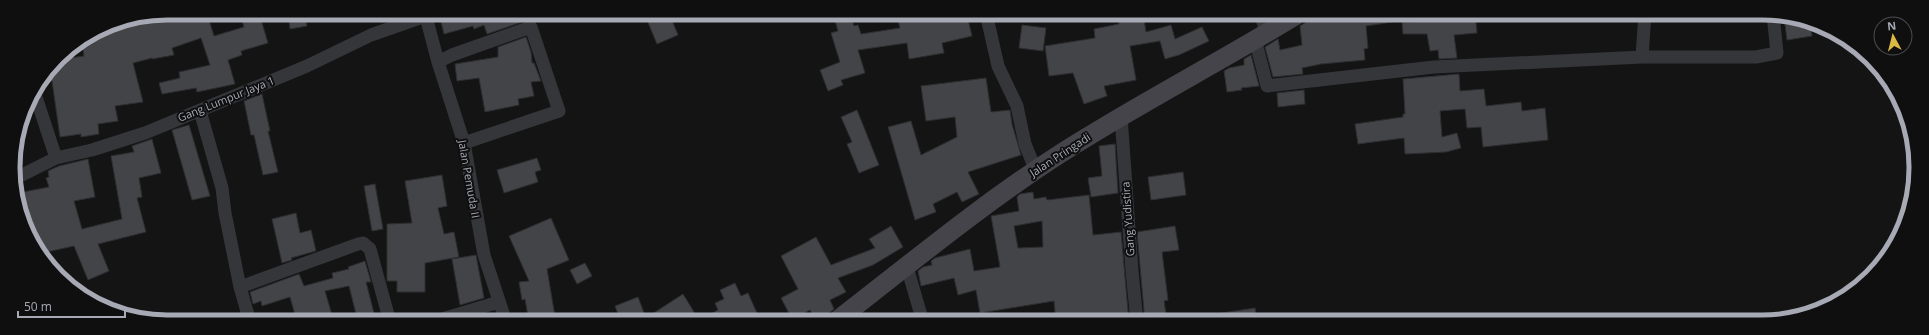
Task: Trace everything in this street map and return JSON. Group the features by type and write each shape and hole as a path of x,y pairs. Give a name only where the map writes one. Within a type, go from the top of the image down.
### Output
{"street":[{"name":"Gang Lumpur Jaya 1","path":"20,176 56,158 92,150 145,133 307,66 370,35 411,20"},
{"name":"Jalan Pemuda II","path":"429,20 438,62 464,143 484,255 504,315"},
{"path":"988,20 998,66 1017,106 1025,144 1036,171"},
{"path":"1260,20 1266,86 1434,67 1642,58 1756,57 1776,54 1778,48 1774,20"},
{"name":"Jalan Pringadi","path":"844,315 907,267 952,230 1036,171 1121,116 1288,20"},
{"path":"1642,58 1645,20"},
{"path":"438,62 531,27 559,111 464,143"},
{"path":"37,99 56,158"},
{"path":"200,111 222,188 225,213 240,287 248,315"},
{"name":"Gang Yudistira","path":"1121,116 1136,315"},
{"path":"240,287 363,243 370,249 388,315"},
{"path":"907,267 921,315"},
{"path":"455,315 499,302"}],"building":[{"path":"168,20 209,20 214,36 244,27 242,20 261,20 268,43 241,51 242,55 228,60 235,84 197,92 196,88 162,94 159,83 180,78 179,72 210,65 201,38 172,48 174,55 152,58 133,63 143,102 115,106 118,121 98,124 99,134 81,137 81,134 60,137 52,81 48,81 50,78 68,58 84,56 83,47 111,31 129,25 131,26"},
{"path":"289,20 306,20 307,26 290,29"},
{"path":"440,20 528,20 487,34 484,25 474,29 473,26 444,34"},
{"path":"647,20 672,20 678,35 657,44"},
{"path":"835,20 852,20 854,26 858,25 861,34 900,28 898,20 968,20 972,36 942,43 944,53 909,59 907,43 858,50 865,73 841,80 843,85 828,91 820,70 840,62 831,33 838,31"},
{"path":"1118,20 1144,20 1146,32 1171,25 1175,39 1202,27 1209,41 1179,55 1165,59 1160,41 1130,46 1136,80 1104,86 1107,96 1084,104 1073,73 1049,76 1045,46 1095,38 1094,29 1119,24"},
{"path":"1307,20 1406,20 1366,26 1368,48 1364,49 1365,60 1321,64 1302,68 1303,74 1273,77 1265,47 1278,39 1280,50 1302,45 1300,26"},
{"path":"1476,20 1477,33 1454,35 1457,58 1439,59 1438,50 1430,51 1427,34 1403,34 1402,22"},
{"path":"1785,22 1811,29 1812,36 1787,40"},
{"path":"1022,25 1046,28 1043,51 1019,48"},
{"path":"526,37 531,52 532,63 534,63 541,81 531,82 534,96 518,99 519,105 485,112 479,78 457,81 455,64 498,57 498,47"},
{"path":"1251,55 1259,86 1241,88 1242,90 1227,92 1224,71 1229,68 1244,65 1244,59"},
{"path":"1459,74 1460,91 1484,89 1486,106 1521,102 1522,111 1545,108 1548,140 1483,147 1481,127 1467,128 1465,109 1440,111 1442,137 1457,133 1461,148 1446,152 1405,154 1404,138 1358,144 1355,124 1403,117 1403,114 1405,114 1403,79"},
{"path":"986,78 991,112 1010,110 1012,124 1021,155 968,172 979,194 962,202 957,192 933,204 936,212 915,220 888,127 911,121 921,155 957,137 955,117 926,121 921,86"},
{"path":"1304,90 1305,104 1278,107 1277,93"},
{"path":"262,94 270,131 268,131 278,172 263,175 254,135 251,135 244,101"},
{"path":"857,110 879,165 859,173 847,144 852,142 841,117"},
{"path":"189,125 210,196 192,200 172,130"},
{"path":"152,139 161,173 139,178 142,197 137,198 146,232 98,244 109,271 88,280 74,246 47,252 31,224 22,192 49,187 46,178 49,177 48,171 59,166 88,159 95,197 74,201 82,229 122,219 111,156 134,152 132,146"},
{"path":"1115,144 1118,193 1091,197 1088,178 1102,176 1099,146"},
{"path":"537,158 541,170 535,172 538,182 504,193 497,170"},
{"path":"1183,172 1186,195 1151,200 1148,177"},
{"path":"442,175 447,206 438,208 444,234 454,232 459,257 425,263 425,292 397,292 397,281 387,281 387,224 412,223 405,181"},
{"path":"375,184 383,229 372,231 364,186"},
{"path":"1033,192 1034,199 1046,197 1047,200 1089,195 1093,235 1121,232 1128,315 1055,315 1054,301 980,313 976,290 958,295 954,278 921,286 918,271 923,267 932,265 931,261 935,258 970,249 974,271 1000,267 991,216 1019,211 1017,197 1020,194","holes":["1042,221 1043,247 1018,248 1014,226"]},
{"path":"296,213 300,233 311,230 316,251 291,258 292,260 282,263 272,219"},
{"path":"551,218 569,260 547,269 555,315 528,315 525,299 522,300 519,282 529,281 509,236"},
{"path":"891,226 903,247 873,265 838,278 846,292 830,300 834,309 827,315 813,315 810,310 800,315 790,315 781,298 798,289 781,256 816,237 831,265 875,248 869,239"},
{"path":"1175,226 1179,250 1162,252 1168,300 1164,301 1166,315 1144,315 1137,232"},
{"path":"476,255 484,298 460,305 452,259"},
{"path":"365,261 371,282 366,282 374,315 356,315 349,286 325,291 332,315 295,315 290,297 262,306 261,301 253,304 250,292 299,274 304,286 333,278 332,273 349,269 348,267"},
{"path":"585,263 592,276 577,284 570,270"},
{"path":"735,283 741,296 748,293 758,315 708,315 718,310 715,303 724,299 720,290"},
{"path":"683,294 696,315 651,315"},
{"path":"638,297 645,315 618,315 615,306"},
{"path":"1255,308 1256,315 1209,315"}]}
